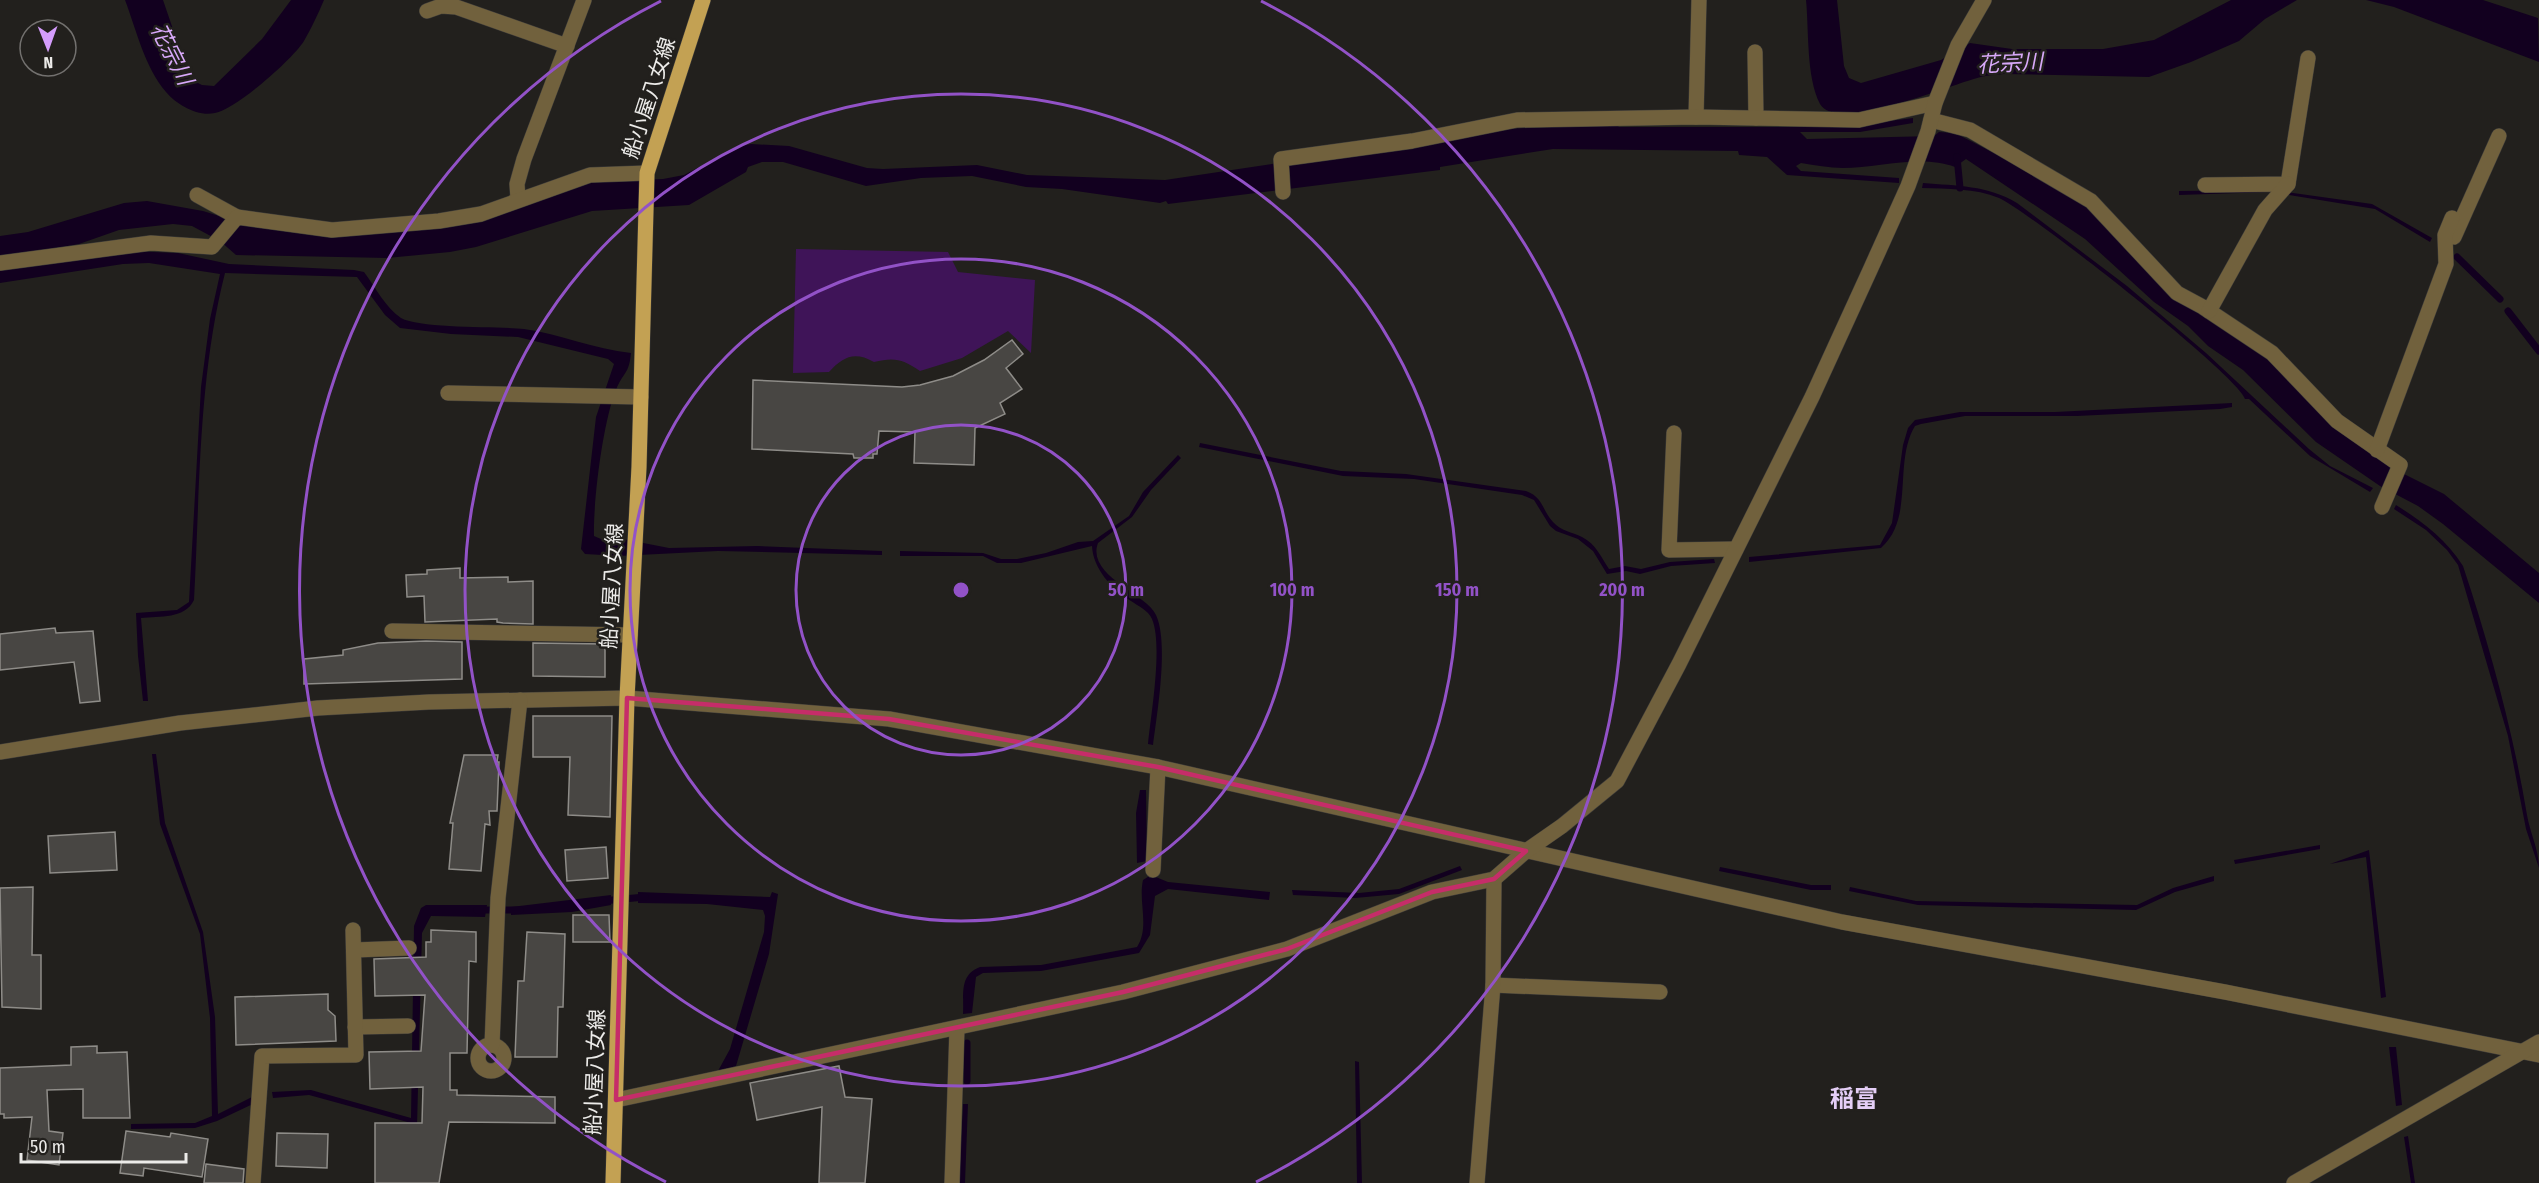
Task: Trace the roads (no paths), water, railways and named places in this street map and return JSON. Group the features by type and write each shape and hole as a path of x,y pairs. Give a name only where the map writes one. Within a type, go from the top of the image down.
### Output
{"main road":[{"name":"船小屋八女線","path":"613,1183 627,698 641,397 647,175 704,0"}],"street":[{"path":"518,199 517,184 524,159 584,0"},
{"path":"1696,117 1699,0"},
{"path":"616,1100 1123,992 1287,949 1432,892 1494,879 1526,851 1562,826 1617,781 1736,549 1812,397 1908,186 1958,45 1984,0"},
{"path":"427,10 441,6 456,8 567,45"},
{"path":"1755,52 1756,118"},
{"path":"2209,311 2265,210 2288,184 2308,58"},
{"path":"1283,192 1281,159 1412,141 1517,120 1696,117 1860,120 1937,99"},
{"path":"1930,126 1970,130 2091,201 2177,293 2209,311 2272,353 2337,422 2400,465 2382,507"},
{"path":"2445,244 2454,238 2499,136"},
{"path":"196,195 236,218 332,230 439,221 481,214 590,175 647,175"},
{"path":"2205,184 2288,184"},
{"path":"0,263 151,243 212,247 236,218"},
{"path":"2377,450 2446,264 2445,235 2452,218"},
{"path":"448,393 641,397"},
{"path":"1674,433 1669,550 1736,549"},
{"path":"392,631 630,635"},
{"path":"0,752 180,723 318,708 520,700 627,698 889,719 1158,767 1842,922 2214,989 2539,1055"},
{"path":"492,1045 498,898 520,700"},
{"path":"1153,870 1158,767"},
{"path":"1476,1183 1493,985 1494,879"},
{"path":"253,1183 262,1056 356,1055 353,930"},
{"path":"354,950 410,948"},
{"path":"1493,985 1660,992"},
{"path":"355,1027 408,1026"},
{"path":"952,1183 957,1028"},
{"path":"2294,1183 2539,1042"}],"water":[{"name":"花宗川","path":"125,0 163,0 190,79 202,85 214,86 262,39 291,0 324,0 304,41 288,60 236,103 224,110 208,114 195,112 166,92 152,72"},
{"name":"花宗川","path":"1806,0 1837,0 1844,66 1849,78 1861,83 1941,60 1970,43 2012,49 2103,49 2154,40 2231,0 2297,0 2265,19 2239,41 2149,77 1990,75 1897,104 1849,113 1831,112 1820,104 1810,67"},
{"path":"2366,0 2483,0 2538,18 2539,62 2394,7"},
{"path":"1913,118 1913,123 1860,132 1800,132 1807,139 1934,136 1939,132 1955,133 2064,189 2085,205 2169,292 2263,353 2390,467 2444,494 2539,573 2539,603 2443,524 2418,506 2380,486 2316,442 2243,370 2208,346 2188,326 2154,302 2085,239 1966,159 1955,167 1928,162 1843,168 1801,163 1796,166 1801,171 1899,178 1899,183 1787,175 1767,157 1739,155 1738,151 1553,149 1440,167 1440,170 1168,204 1166,201 1160,203 1062,189 1026,187 972,176 921,178 866,186 783,162 762,162 748,167 746,172 689,205 592,211 476,247 450,252 387,258 236,255 220,241 192,226 173,224 119,230 79,244 0,258 0,236 28,232 124,203 147,201 203,211 245,224 329,237 360,234 533,201 594,182 663,179 684,175 737,147 751,144 789,146 867,168 977,165 1027,175 1165,180 1506,129 1616,124 1619,127 1841,127"},
{"path":"1923,183 1983,190 2017,203 2127,286 2206,353 2330,466 2373,488 2370,492 2310,456 2249,399 2245,399 2234,384 2208,359 2089,261 2018,210 1999,198 1980,192 1922,188"},
{"path":"2271,190 2372,204 2432,238 2430,242 2375,209 2270,192 2179,195 2179,191"},
{"path":"128,251 178,253 229,264 364,272 390,309 401,318 411,322 442,326 524,329 631,353 629,366 616,390 607,421 597,483 594,536 601,539 623,539 669,548 757,546 882,551 882,555 718,551 619,556 585,554 581,549 596,417 614,364 608,359 518,337 451,334 400,328 385,315 357,277 225,273 216,313 205,394 194,600 185,611 178,614 141,618 148,701 143,701 136,613 177,610 189,602 201,387 210,319 220,274 149,263 123,264 0,283 0,270"},
{"path":"2232,403 2232,407 2220,409 2077,416 1965,416 1921,424 1915,426 1905,456 1898,521 1891,536 1881,548 1749,562 1749,557 1880,545 1892,523 1903,445 1908,428 1915,420 1960,412 2055,412"},
{"path":"1200,443 1341,471 1406,474 1526,491 1539,500 1556,525 1591,543 1609,569 1625,566 1641,569 1670,562 1714,559 1715,563 1671,566 1640,574 1626,571 1607,574 1593,551 1578,539 1556,531 1550,526 1534,500 1522,495 1414,479 1343,476 1199,447"},
{"path":"1178,455 1181,458 1151,490 1132,517 1098,543 1097,555 1101,565 1108,574 1150,607 1160,627 1161,679 1153,745 1148,744 1156,662 1155,631 1152,619 1145,611 1117,591 1105,578 1096,563 1092,546 1021,563 997,563 983,556 900,556 900,551 983,553 1001,559 1017,559 1046,553 1078,542 1093,541 1129,516 1143,492"},
{"path":"2396,505 2433,532 2449,547 2463,566 2500,689 2539,868 2526,829 2508,736 2458,565 2447,550 2426,530 2394,509"},
{"path":"152,754 156,754 165,823 203,932 215,1017 218,1114 254,1096 257,1102 217,1121 195,1128 131,1129 131,1124 195,1123 212,1116 210,1018 200,934 160,824"},
{"path":"1140,790 1146,790 1147,861 1137,863 1136,813"},
{"path":"2320,845 2320,849 2235,864 2234,860"},
{"path":"2369,850 2386,997 2381,998 2366,857 2330,864"},
{"path":"1460,866 1462,870 1399,894 1355,898 1293,895 1292,890 1359,893 1399,889"},
{"path":"1720,867 1811,885 1831,885 1831,890 1811,890 1719,871"},
{"path":"1151,875 1168,882 1270,892 1269,900 1168,889 1155,896 1150,935 1139,953 1041,971 983,973 976,977 972,1013 963,1014 963,992 966,980 973,970 980,967 1041,965 1137,947 1143,931 1143,880"},
{"path":"2214,876 2214,881 2175,892 2136,910 1918,905 1849,891 1850,887 1916,901 2137,905 2173,888"},
{"path":"638,892 770,897 772,892 778,894 769,954 736,1066 718,1071 730,1049 764,932 763,910 707,904 638,903"},
{"path":"611,895 611,905 572,912 511,915 511,907"},
{"path":"426,905 487,905 485,917 431,916 422,933 417,1127 402,1183 411,1123 309,1095 273,1098 272,1092 311,1090 411,1118 414,926 421,908"},
{"path":"2389,1047 2396,1047 2402,1105 2396,1106"},
{"path":"1355,1061 1359,1062 1362,1183 1357,1183"},
{"path":"963,1104 968,1104 965,1183 959,1183"},
{"path":"2408,1136 2415,1183 2411,1183 2404,1137"}],"waterway":[{"path":"1957,157 1960,188"},
{"path":"2457,257 2500,299"},
{"path":"2508,311 2539,351"},
{"path":"602,901 645,897"},
{"path":"477,910 520,910"},
{"path":"967,1043 967,1081"}],"district":[{"name":"稲富","path":"1854,1099"}]}
